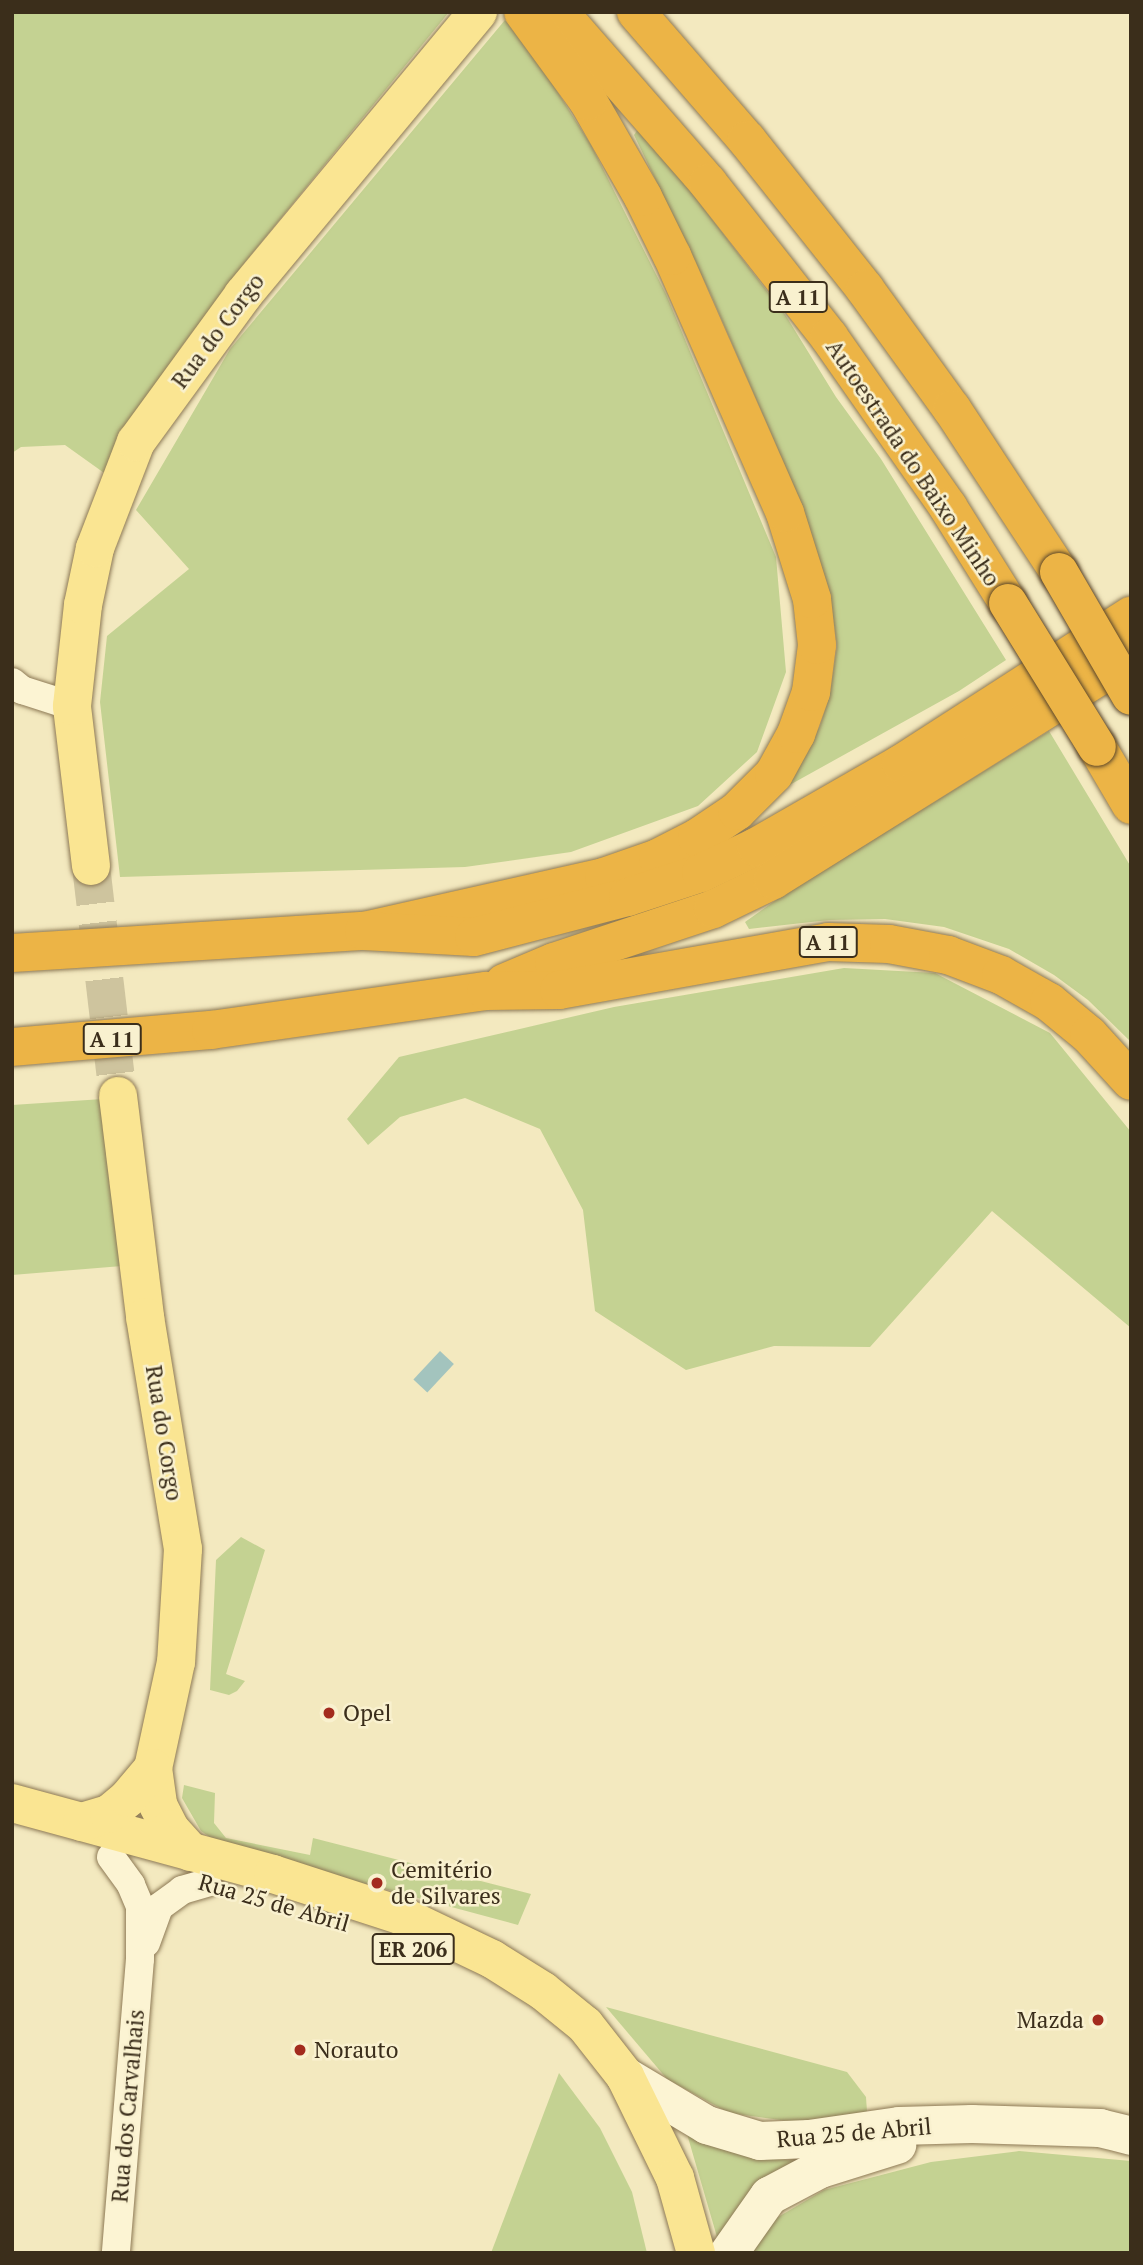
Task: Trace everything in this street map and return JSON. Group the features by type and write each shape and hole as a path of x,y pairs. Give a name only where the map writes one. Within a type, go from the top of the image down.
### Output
{"highway":[{"path":"364,931 604,877 658,858 697,838 737,811 774,774 796,734 811,692 817,645 812,599 785,513 677,267 643,197 588,101 523,12"},
{"name":"Autoestrada do Baixo Minho","path":"559,12 708,183 829,337 918,462 1131,805"},
{"name":"A 11","path":"636,12 747,140 858,280 966,430 1059,572 1131,696"},
{"path":"12,953 364,931 474,937 558,918 701,873 756,848 901,764 1131,616"},
{"name":"A 11","path":"485,991 554,962 713,909 773,880 1131,656"},
{"name":"A 11","path":"12,1047 211,1030 485,991 559,990 828,942 889,944 948,955 1001,975 1049,1002 1089,1035 1131,1081"}],"main road":[{"name":"Rua do Corgo","path":"91,866 72,706 83,605 95,548 136,442 243,295 478,12"},
{"name":"Rua do Corgo","path":"118,1096 145,1317 183,1549 176,1662 153,1768 159,1805 170,1829 199,1867"},
{"name":"Rua do Corgo","path":"82,1822 109,1814 128,1798 153,1768"},
{"name":"Rua 25 de Abril","path":"12,1803 82,1822 390,1938 478,1980 526,2010 566,2041 604,2087 629,2131 647,2176 670,2253"},
{"name":"Rua 25 de Abril","path":"12,1831 111,1857 273,1874 402,1916 492,1959 543,1990 585,2025 625,2076 675,2178 696,2253"},
{"name":"Rua 25 de Abril","path":"625,2076 707,2124 760,2141 809,2139 900,2126 972,2124 1100,2128 1131,2136"},
{"name":"Rua 25 de Abril","path":"729,2253 769,2196 820,2169 972,2124"}],"street":[{"path":"12,682 22,690 72,706"},
{"name":"Rua dos Carvalhais","path":"111,1857 131,1885 140,1906 140,1959 116,2253"},
{"name":"Rua dos Carvalhais","path":"140,1959 159,1907 182,1890 199,1867"}],"green space":[{"path":"12,12 449,12 246,261 182,346 107,475 65,445 21,447 12,453"},
{"path":"505,20 533,53 591,145 666,294 776,557 786,672 757,752 698,806 571,852 465,867 120,877 100,702 107,636 189,569 136,510 230,349"},
{"path":"638,129 643,129 786,316 836,397 881,459 1006,660 959,691 786,787 820,726 830,694 837,646 830,594 802,505 711,295 634,135"},
{"path":"1049,731 1131,867 1131,1042 1088,1000 1054,975 1009,949 944,927 885,919 829,920 749,929 745,922 779,898"},
{"path":"844,968 935,973 1050,1033 1131,1132 1131,1328 992,1211 870,1347 774,1346 686,1370 595,1311 583,1210 540,1129 465,1098 400,1117 368,1145 347,1119 399,1057 614,1007"},
{"path":"103,1099 122,1266 12,1275 12,1105"},
{"path":"241,1537 265,1550 226,1674 245,1681 237,1691 229,1695 210,1690 216,1560"},
{"path":"184,1785 215,1793 214,1823 226,1838 310,1855 313,1838 531,1894 518,1925 258,1855 217,1842 201,1831 182,1798"},
{"path":"606,2007 847,2072 866,2097 867,2112 795,2122 729,2113 667,2079"},
{"path":"559,2073 600,2128 632,2192 647,2253 491,2253"},
{"path":"687,2134 754,2157 798,2161 756,2188 738,2207 717,2237"},
{"path":"1019,2151 1131,2161 1131,2253 751,2253 773,2220 824,2190 931,2162"}],"water":[{"path":"440,1351 454,1364 427,1392 413,1380"}],"tunnel":[{"path":"91,866 118,1096"}],"place":[{"name":"Opel","path":"329,1713"},
{"name":"Cemitério de Silvares","path":"377,1883"},
{"name":"Mazda","path":"1098,2020"},
{"name":"Norauto","path":"300,2050"}]}
